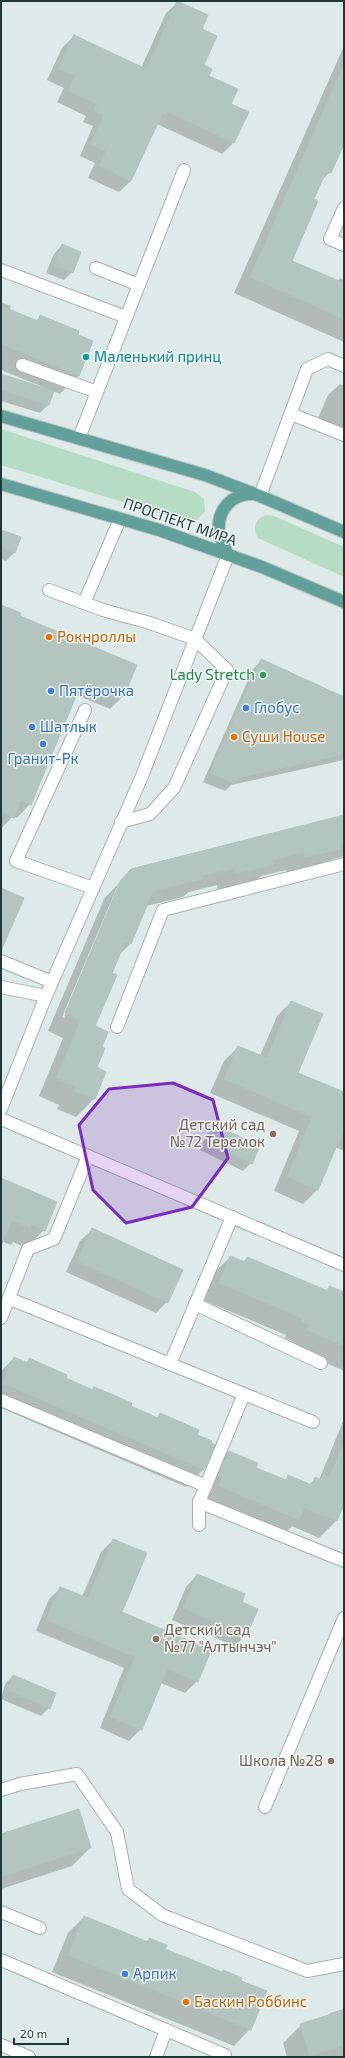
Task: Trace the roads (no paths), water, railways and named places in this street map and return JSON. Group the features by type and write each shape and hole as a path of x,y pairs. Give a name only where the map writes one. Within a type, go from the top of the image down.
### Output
{"main road":[{"path":"1,416 205,474 344,532"},
{"name":"ПРОСПЕКТ МИРА","path":"1,484 159,530 262,567 344,602"},
{"path":"228,555 219,532 219,520 223,509 236,497 248,494 260,496"}],"street":[{"path":"79,438 184,170"},
{"path":"344,208 330,239 344,245"},
{"path":"96,268 139,285"},
{"path":"1,270 126,317"},
{"path":"260,496 307,369 328,359 344,366"},
{"path":"22,365 97,392"},
{"path":"291,414 344,435"},
{"path":"84,603 120,518"},
{"path":"1,1109 46,996 142,776 228,555"},
{"path":"49,590 195,639 227,670 174,788 150,814 122,822"},
{"path":"85,710 16,861 93,888"},
{"path":"117,1027 163,910 344,864"},
{"path":"1,961 52,982"},
{"path":"1,987 46,996"},
{"path":"1,1119 344,1265"},
{"path":"1,1318 10,1299 28,1249 54,1239 88,1156"},
{"path":"170,1364 232,1217"},
{"path":"10,1299 313,1422"},
{"path":"195,1304 320,1363"},
{"path":"199,1525 199,1502 244,1394"},
{"path":"1,1400 206,1486"},
{"path":"199,1502 344,1562"},
{"path":"265,1807 344,1618"},
{"path":"1,1790 20,1784 77,1774 117,1832 128,1889 162,1915 307,1971 344,1964"},
{"path":"1,1912 40,1928"},
{"path":"1,1960 225,2055"},
{"path":"156,2057 166,2030"},
{"path":"1,2045 29,2057"}],"place":[{"name":"Маленький принц","path":"86,357"},
{"name":"Рокнроллы","path":"49,637"},
{"name":"Lady Stretch","path":"263,675"},
{"name":"Пятёрочка","path":"51,691"},
{"name":"Глобус","path":"246,708"},
{"name":"Шатлык","path":"32,727"},
{"name":"Суши House","path":"234,737"},
{"name":"Гранит-Рк","path":"43,744"},
{"name":"Детский сад №72 Теремок","path":"273,1134"},
{"name":"Детский сад №77 \"Алтынчэч\"","path":"156,1639"},
{"name":"Школа №28","path":"331,1761"},
{"name":"Арпик","path":"125,1974"},
{"name":"Баскин Роббинс","path":"186,2002"}]}
